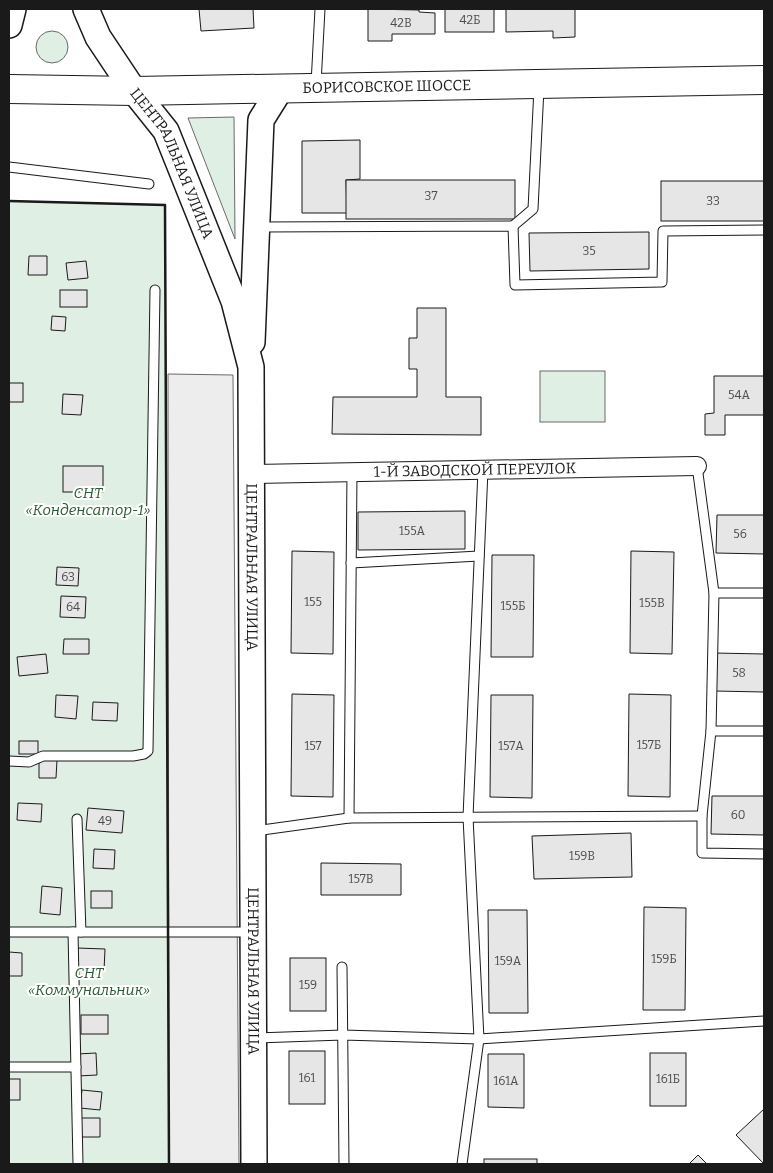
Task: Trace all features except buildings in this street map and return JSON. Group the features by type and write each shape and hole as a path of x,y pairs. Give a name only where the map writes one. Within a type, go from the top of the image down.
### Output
{"main road":[{"name":"БОРИСОВСКОЕ ШОССЕ","path":"9,89 134,90 764,80"}],"street":[{"path":"9,25 13,9"},
{"name":"ЦЕНТРАЛЬНАЯ УЛИЦА","path":"86,9 98,37 134,90 166,131 234,301 251,367 254,1164"},
{"path":"251,367 261,120 281,88"},
{"name":"1-Й ЗАВОДСКОЙ ПЕРЕУЛОК","path":"252,474 697,466"}],"lane":[{"path":"316,87 320,9"},
{"path":"256,227 513,226 533,209 539,84"},
{"path":"9,167 149,184"},
{"path":"513,226 515,284 662,282 663,231 764,230"},
{"path":"9,761 29,762 43,756 133,756 148,752 155,290"},
{"path":"697,466 714,593 712,731 702,816 702,852 764,854"},
{"path":"462,1164 478,1040 468,817 483,470"},
{"path":"349,818 352,472"},
{"path":"351,563 479,556"},
{"path":"714,593 764,593"},
{"path":"712,731 764,731"},
{"path":"253,832 349,818 702,816"},
{"path":"77,819 76,1067 78,1164"},
{"path":"9,932 253,932"},
{"path":"342,967 344,1164"},
{"path":"253,1038 343,1035 478,1040 764,1021"},
{"path":"9,1067 76,1067"}],"green space":[{"path":"52,31 64,35 68,47 64,59 52,63 40,59 36,47 40,35"},
{"path":"234,117 235,239 188,118"},
{"name":"СНТ «Конденсатор-1»","path":"9,201 165,205 169,1164 9,1164"},
{"path":"540,371 605,371 605,422 540,422"}],"shaded area":[{"path":"168,374 233,375 239,1164 169,1164"}],"wall":[{"path":"9,201 165,205 169,1164"}],"park label":[{"name":"СНТ «Коммунальник»","path":"89,982"}]}
